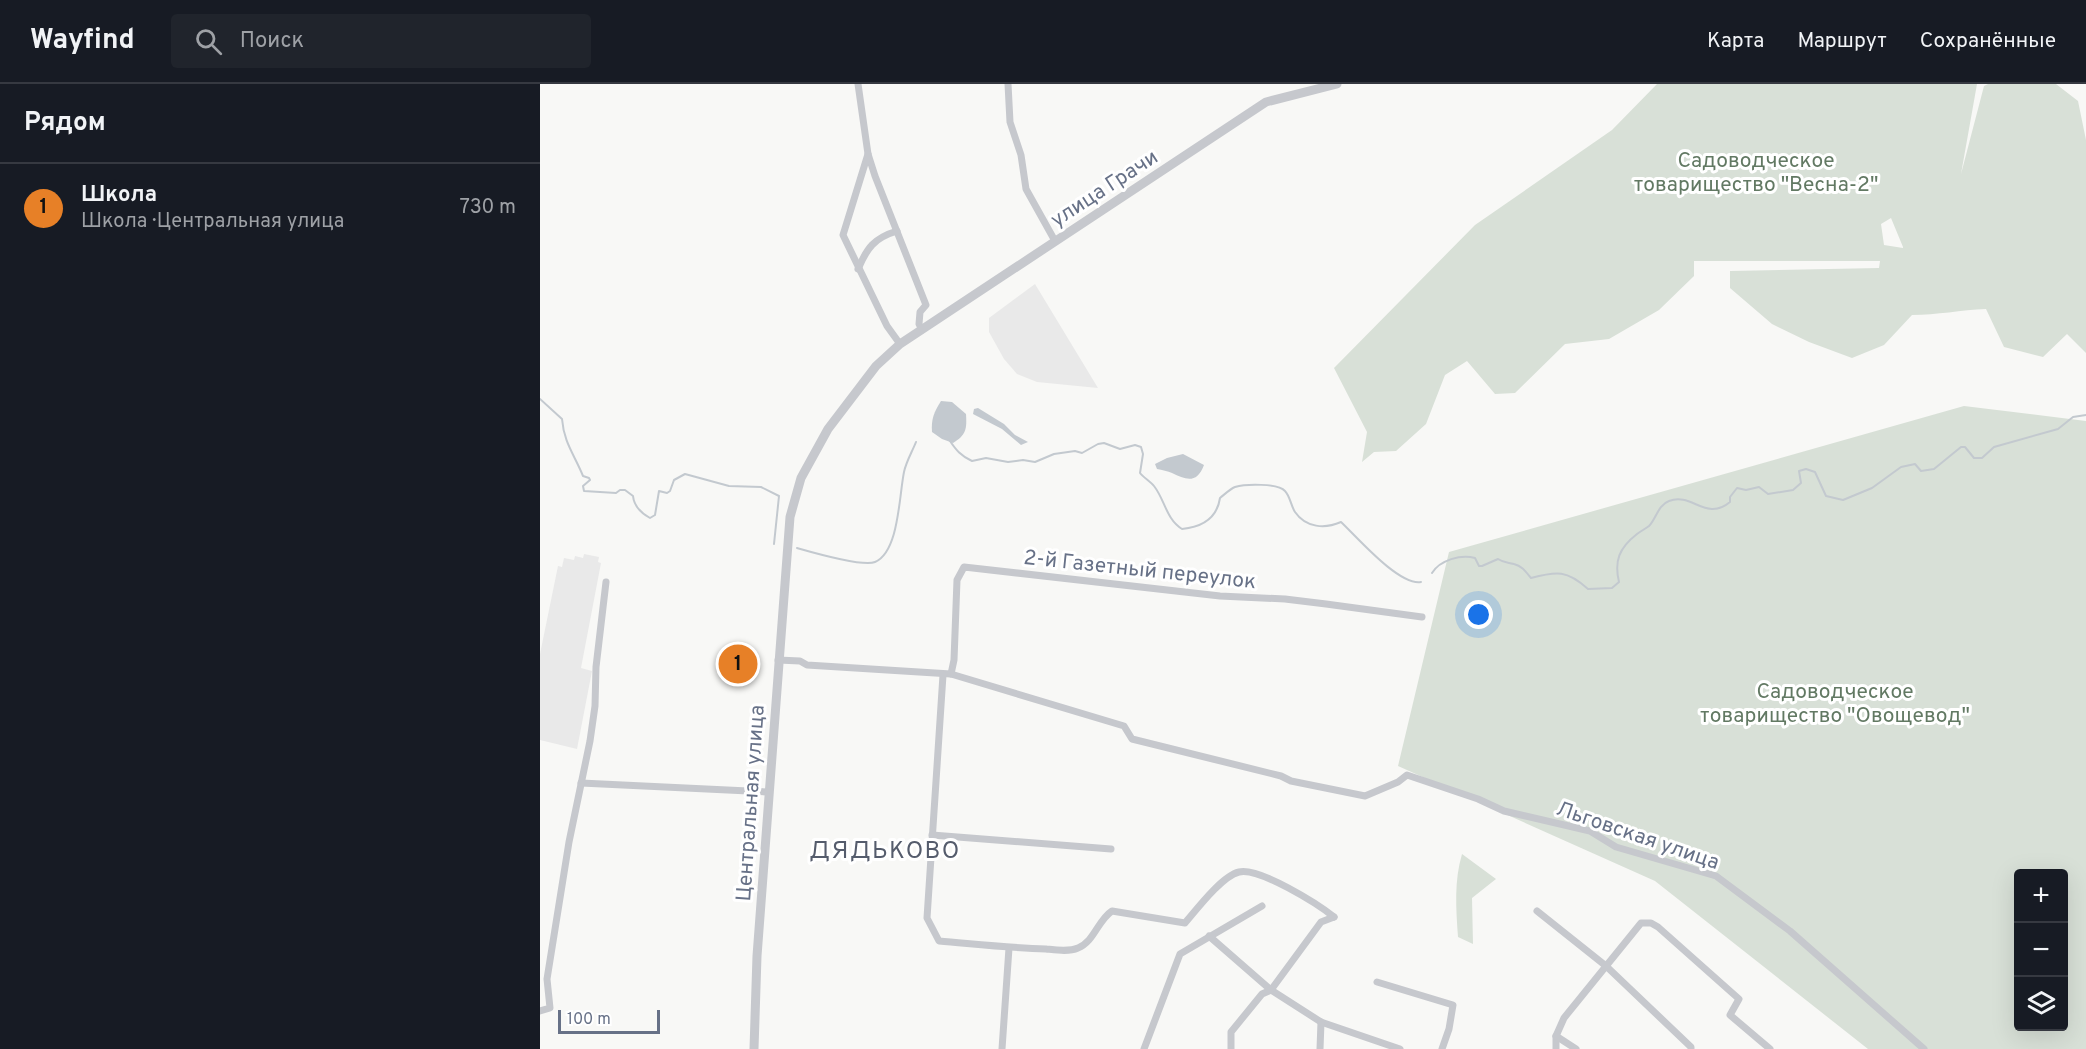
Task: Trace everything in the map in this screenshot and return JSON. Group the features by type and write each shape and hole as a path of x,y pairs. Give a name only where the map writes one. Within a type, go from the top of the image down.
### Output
{"street":[{"path":"858,84 868,154 926,305 920,312 922,330"},
{"path":"1008,84 1010,122 1021,155 1026,189 1055,241"},
{"name":"улица Грачи","path":"900,344 1266,102 1337,84"},
{"path":"868,154 843,235 887,326 900,344"},
{"path":"858,269 871,246 881,236 897,231"},
{"name":"Центральная улица","path":"754,1049 757,956 790,517 801,478 828,429 876,366 900,344"},
{"name":"2-й Газетный переулок","path":"947,675 954,660 957,580 964,567 1220,596 1315,603 1422,617"},
{"path":"540,1011 550,1008 548,979 569,842 591,741 596,667 606,582"},
{"path":"778,660 947,675 932,835 927,918 939,941 1009,948 1068,950 1079,948 1091,939 1104,916 1112,910 1185,922 1215,888 1237,872 1248,872 1290,889 1319,905 1334,917 1320,922 1271,990 1262,994 1231,1032 1231,1049"},
{"name":"Льговская улица","path":"947,675 1124,726 1132,739 1281,776 1291,781 1365,796 1398,782 1407,775 1478,799 1504,812 1590,831 1616,848 1716,876 1790,931 1924,1049"},
{"path":"581,783 769,792"},
{"path":"932,835 1111,849"},
{"path":"1144,1049 1180,954 1262,906"},
{"path":"1537,911 1606,966 1692,1047 1691,1049"},
{"path":"1556,1049 1556,1036 1563,1018 1641,923 1651,923 1739,999 1730,1015 1770,1049"},
{"path":"1209,936 1271,990 1321,1022 1400,1049"},
{"path":"1002,1049 1009,948"},
{"path":"1377,982 1453,1005 1449,1029 1442,1049"},
{"path":"1320,1049 1321,1022"},
{"path":"1556,1036 1576,1049"}],"shaded area":[{"path":"1035,284 1098,388 1037,382 1017,374 1004,359 989,332 989,318"},
{"path":"941,401 952,402 966,414 965,431 953,443 932,432 936,409"},
{"path":"978,408 1028,442 1021,445 1002,429 973,414 974,409"},
{"path":"1183,454 1204,465 1194,478 1186,479 1157,469 1155,464"},
{"path":"584,554 599,557 598,562 601,563 581,668 592,671 577,749 540,740 540,654 558,566 562,567 564,558 574,560 575,556 583,558"}],"green space":[{"name":"Садоводческое товарищество \"Весна-2\"","path":"1657,84 1977,84 1961,174 1984,86 1988,84 2056,84 2078,101 2086,140 2086,353 2067,334 2043,357 2004,347 1986,309 1912,315 1884,345 1852,358 1809,342 1772,324 1730,288 1730,271 1879,268 1880,261 1694,261 1694,276 1659,310 1609,339 1565,344 1515,393 1495,394 1467,361 1445,375 1426,424 1396,451 1374,452 1362,462 1367,432 1334,368 1475,225 1612,130","holes":["1891,218 1903,248 1884,245 1881,224"]},
{"name":"Садоводческое товарищество \"Овощевод\"","path":"1964,406 2086,421 2086,1049 1868,1049 1655,881 1398,766 1449,552"},
{"path":"1462,854 1496,879 1472,898 1473,944 1458,937 1457,884"}],"waterway":[{"path":"540,399 562,419 570,448 583,476 590,480 583,486 584,491 616,493 625,490 633,496 638,509 650,518 655,515 659,491 667,493 674,480 685,474 729,486 761,487 779,496 774,544"},
{"path":"1432,573 1445,561 1457,558 1475,558 1479,566 1498,559 1519,566 1531,578 1555,573 1568,575 1588,589 1612,588 1619,582 1617,568 1622,550 1631,539 1649,526 1662,506 1669,501 1685,500 1714,509 1730,502 1730,497 1737,488 1746,490 1759,487 1768,494 1793,490 1801,483 1799,471 1806,469 1815,472 1826,496 1843,500 1872,488 1901,467 1915,464 1921,471 1934,469 1961,447 1965,447 1974,458 1982,458 1994,447 2058,429 2073,417 2086,415"},
{"path":"950,441 959,452 972,461 986,458 1008,462 1023,460 1035,462 1054,454 1075,451 1082,453 1104,443 1120,449 1135,445 1141,447 1143,454 1140,473 1158,491 1172,520 1182,529 1202,524 1216,511 1220,498 1235,487 1269,485 1281,488 1285,491 1299,517 1316,526 1329,526 1341,522 1390,569 1412,581 1421,582"},
{"path":"797,548 869,563 883,556 889,547 897,522 904,472 916,442"}],"place":[{"name":"Школа","path":"738,664"}],"district":[{"name":"ДЯДЬКОВО","path":"885,850"}]}
